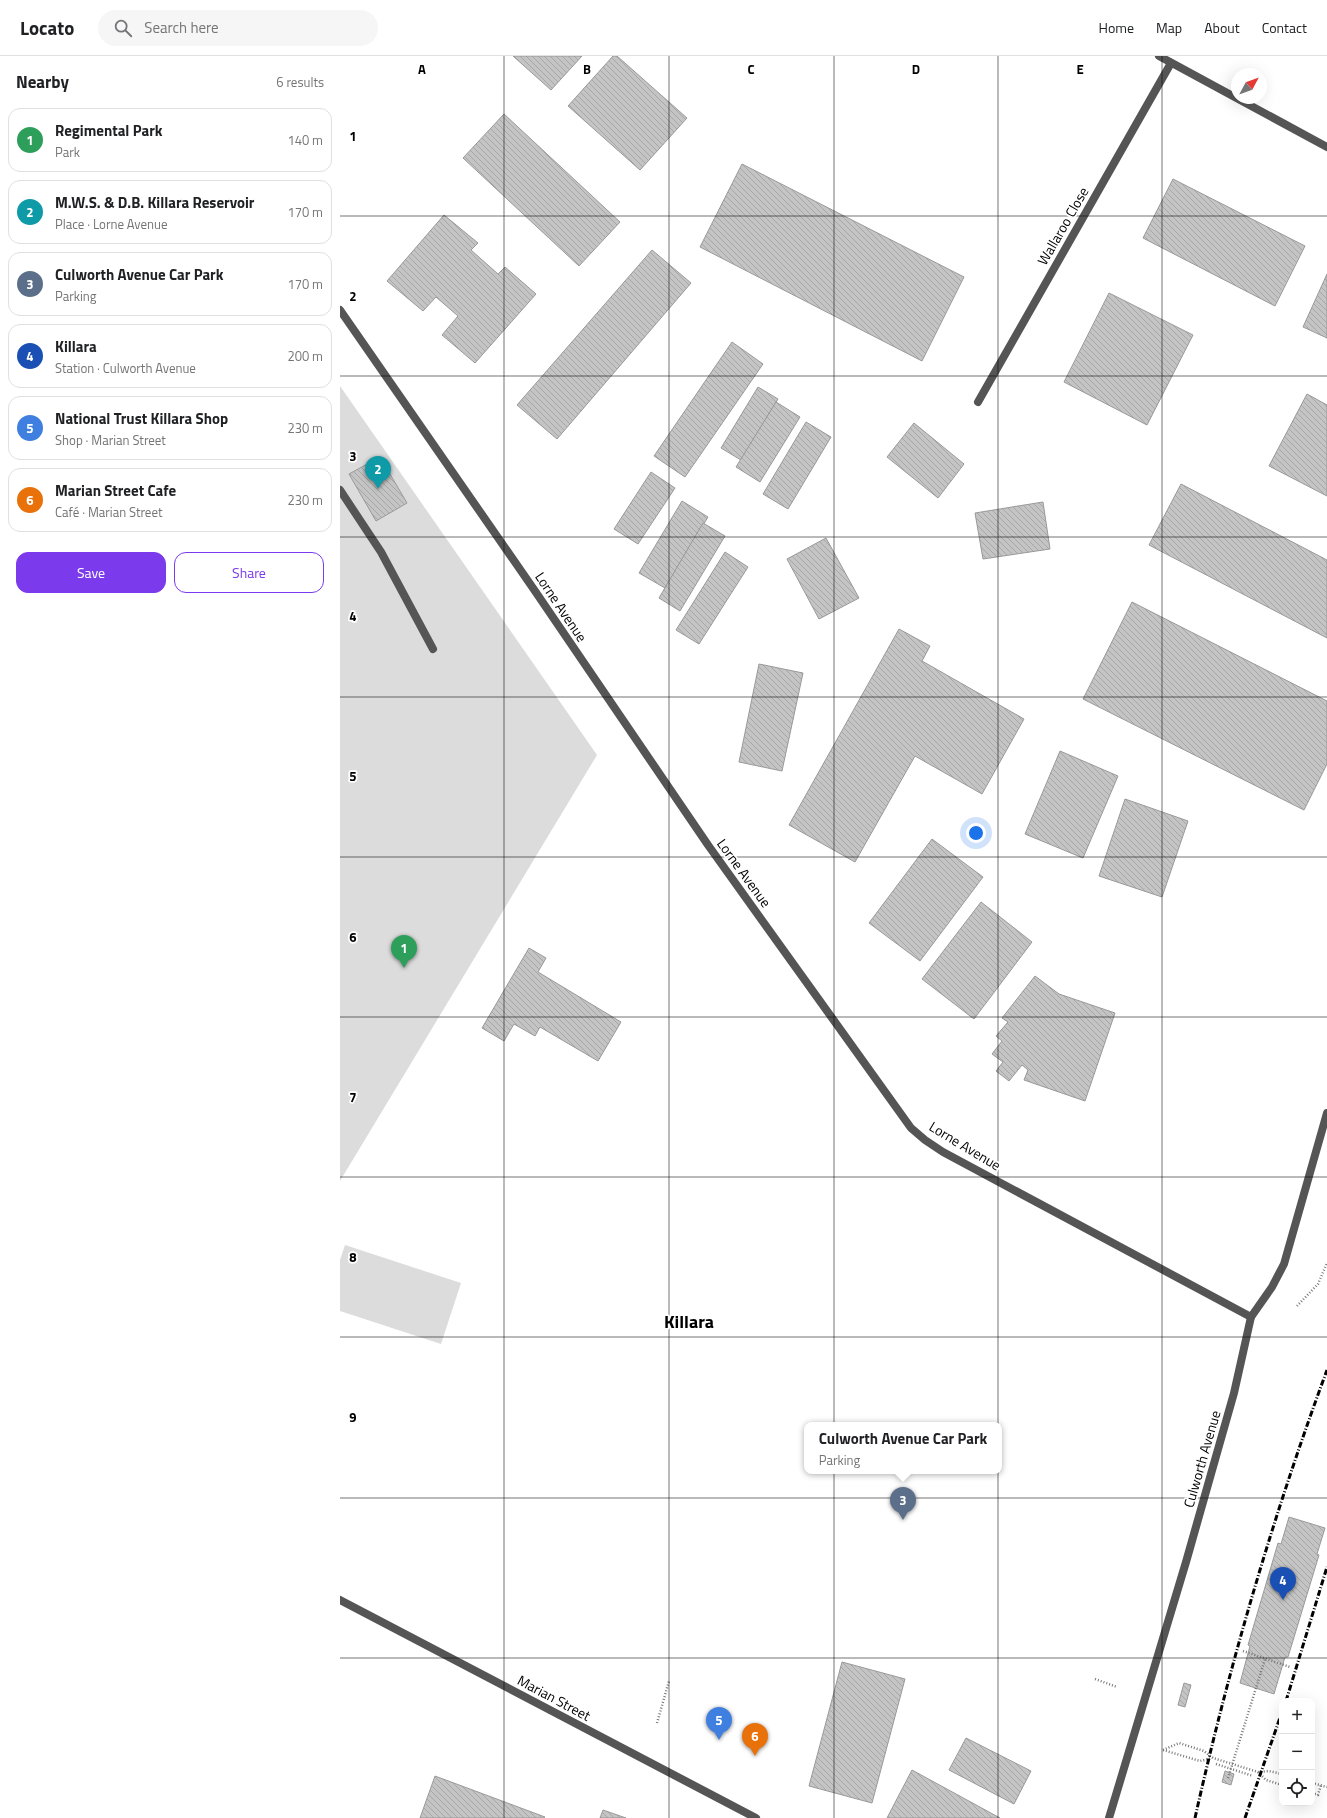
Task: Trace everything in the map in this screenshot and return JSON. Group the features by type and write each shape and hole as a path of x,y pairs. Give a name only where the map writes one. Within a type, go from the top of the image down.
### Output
{"street":[{"path":"1159,56 1327,147"},
{"name":"Wallaroo Close","path":"978,402 1171,63"},
{"name":"Lorne Avenue","path":"340,310 708,846 912,1128 925,1140 943,1152 1251,1318"},
{"path":"340,490 381,552 433,649"},
{"name":"Culworth Avenue","path":"1109,1818 1186,1562 1234,1393 1251,1318 1272,1287 1284,1264 1327,1113"},
{"name":"Marian Street","path":"340,1600 756,1818"}],"path":[{"path":"1297,1306 1318,1284 1327,1263"},
{"path":"1243,1651 1290,1667"},
{"path":"1233,1769 1228,1778 1265,1659"},
{"path":"1095,1679 1117,1687"},
{"path":"657,1723 669,1681"},
{"path":"1213,1758 1200,1761 1164,1750 1179,1743 1204,1751 1213,1758 1258,1772 1269,1771 1279,1773"},
{"path":"1216,1764 1253,1776"},
{"path":"1258,1772 1266,1780 1279,1784"},
{"path":"1315,1784 1327,1788"},
{"path":"1315,1794 1318,1795 1321,1785"}],"shaded area":[{"path":"340,386 597,755 340,1181"},
{"path":"345,1245 461,1283 441,1344 340,1311 340,1260"}],"building":[{"path":"513,56 582,56 551,90"},
{"path":"613,56 617,56 687,118 640,170 568,106"},
{"path":"504,114 620,222 579,266 463,158"},
{"path":"742,164 964,277 922,361 700,247"},
{"path":"1173,179 1305,246 1275,306 1143,238"},
{"path":"444,215 478,243 471,250 498,274 505,267 536,294 475,363 442,335 458,316 436,297 423,311 387,281"},
{"path":"652,250 691,283 557,439 517,405"},
{"path":"1327,274 1327,338 1303,327"},
{"path":"1109,293 1193,335 1147,425 1064,382"},
{"path":"732,342 763,364 685,477 654,456"},
{"path":"758,387 778,399 741,460 721,448"},
{"path":"1307,394 1327,405 1327,496 1269,466"},
{"path":"776,402 800,417 760,482 736,467"},
{"path":"806,422 831,437 788,509 763,494"},
{"path":"914,423 964,464 938,498 887,457"},
{"path":"380,457 407,503 376,521 349,474"},
{"path":"651,472 675,488 638,544 614,529"},
{"path":"1181,484 1327,560 1327,638 1149,545"},
{"path":"682,501 708,517 665,588 639,573"},
{"path":"1043,502 1050,549 983,559 975,513"},
{"path":"703,523 725,536 680,611 659,598"},
{"path":"826,538 859,598 819,619 787,559"},
{"path":"725,552 748,567 699,644 676,630"},
{"path":"1132,602 1327,701 1327,764 1304,810 1083,699"},
{"path":"899,629 930,646 922,661 1024,719 982,794 915,756 855,862 789,825"},
{"path":"759,664 803,673 782,771 739,762"},
{"path":"1060,751 1118,776 1083,858 1025,834"},
{"path":"1125,799 1188,821 1162,897 1099,876"},
{"path":"932,839 983,877 920,961 869,923"},
{"path":"981,902 1032,942 974,1019 922,979"},
{"path":"529,948 546,958 538,972 621,1022 598,1061 540,1027 535,1036 514,1024 504,1041 482,1028"},
{"path":"1035,976 1059,994 1115,1013 1085,1101 1024,1080 1028,1070 1022,1065 1009,1081 996,1071 1003,1062 992,1054 1002,1041 996,1036 1008,1022 1002,1018"},
{"path":"1289,1517 1325,1528 1317,1554 1319,1555 1288,1657 1285,1657 1274,1694 1240,1683 1250,1646 1248,1645 1278,1543 1281,1544"},
{"path":"842,1662 905,1679 872,1803 809,1786"},
{"path":"1184,1683 1191,1685 1185,1707 1178,1705"},
{"path":"966,1738 1031,1771 1014,1804 949,1770"},
{"path":"912,1770 1000,1818 887,1818"},
{"path":"1225,1771 1234,1774 1231,1785 1222,1782"},
{"path":"435,1776 545,1817 420,1818"},
{"path":"603,1810 626,1818 600,1818"}],"railway":[{"path":"1195,1818 1237,1648 1288,1480 1327,1370"},
{"path":"1287,1698 1327,1567"},
{"path":"1245,1818 1279,1721"}],"place":[{"name":"M.W.S. & D.B. Killara Reservoir","path":"378,489"},
{"name":"Regimental Park","path":"404,968"},
{"name":"Culworth Avenue Car Park","path":"903,1520"},
{"name":"Killara","path":"1283,1600"},
{"name":"National Trust Killara Shop","path":"719,1740"},
{"name":"Marian Street Cafe","path":"755,1756"}],"district":[{"name":"Killara","path":"689,1322"}]}
